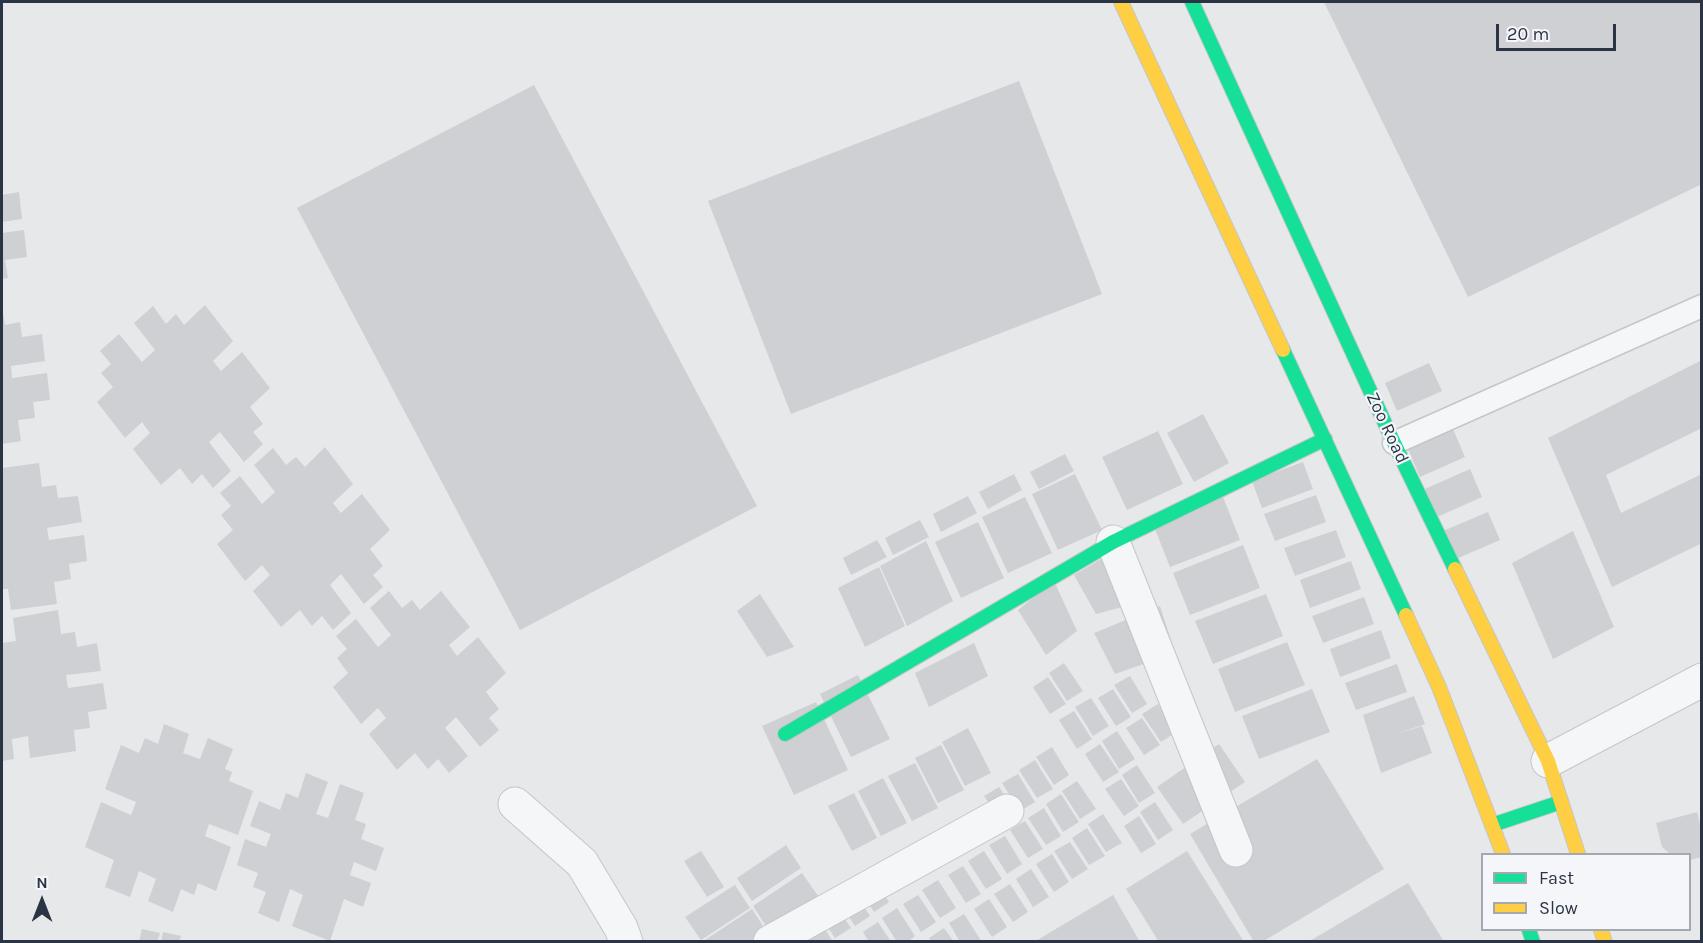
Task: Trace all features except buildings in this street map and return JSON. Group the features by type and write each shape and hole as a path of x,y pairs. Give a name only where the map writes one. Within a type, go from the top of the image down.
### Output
{"main road":[{"path":"1121,2 1439,687 1502,853"},
{"name":"Zoo Road","path":"1192,2 1394,443 1548,761 1577,853"},
{"path":"785,734 1113,542 1325,439"},
{"path":"1492,825 1561,802"}],"street":[{"path":"1113,542 1236,850"},
{"path":"1548,761 1701,680"},
{"path":"515,804 582,863 621,928 626,942"},
{"path":"770,942 1007,811"}],"lane":[{"path":"1394,443 1701,306"}],"traffic: fast":[{"path":"1192,2 1394,443 1455,569"},
{"path":"1283,350 1406,615"},
{"path":"785,734 1113,542 1325,439"},
{"path":"1492,825 1561,802"},
{"path":"1529,931 1533,942"}],"traffic: slow":[{"path":"1121,2 1283,350"},
{"path":"1455,569 1548,761 1578,853"},
{"path":"1406,615 1439,687 1503,853"},
{"path":"1601,931 1605,942"}]}
